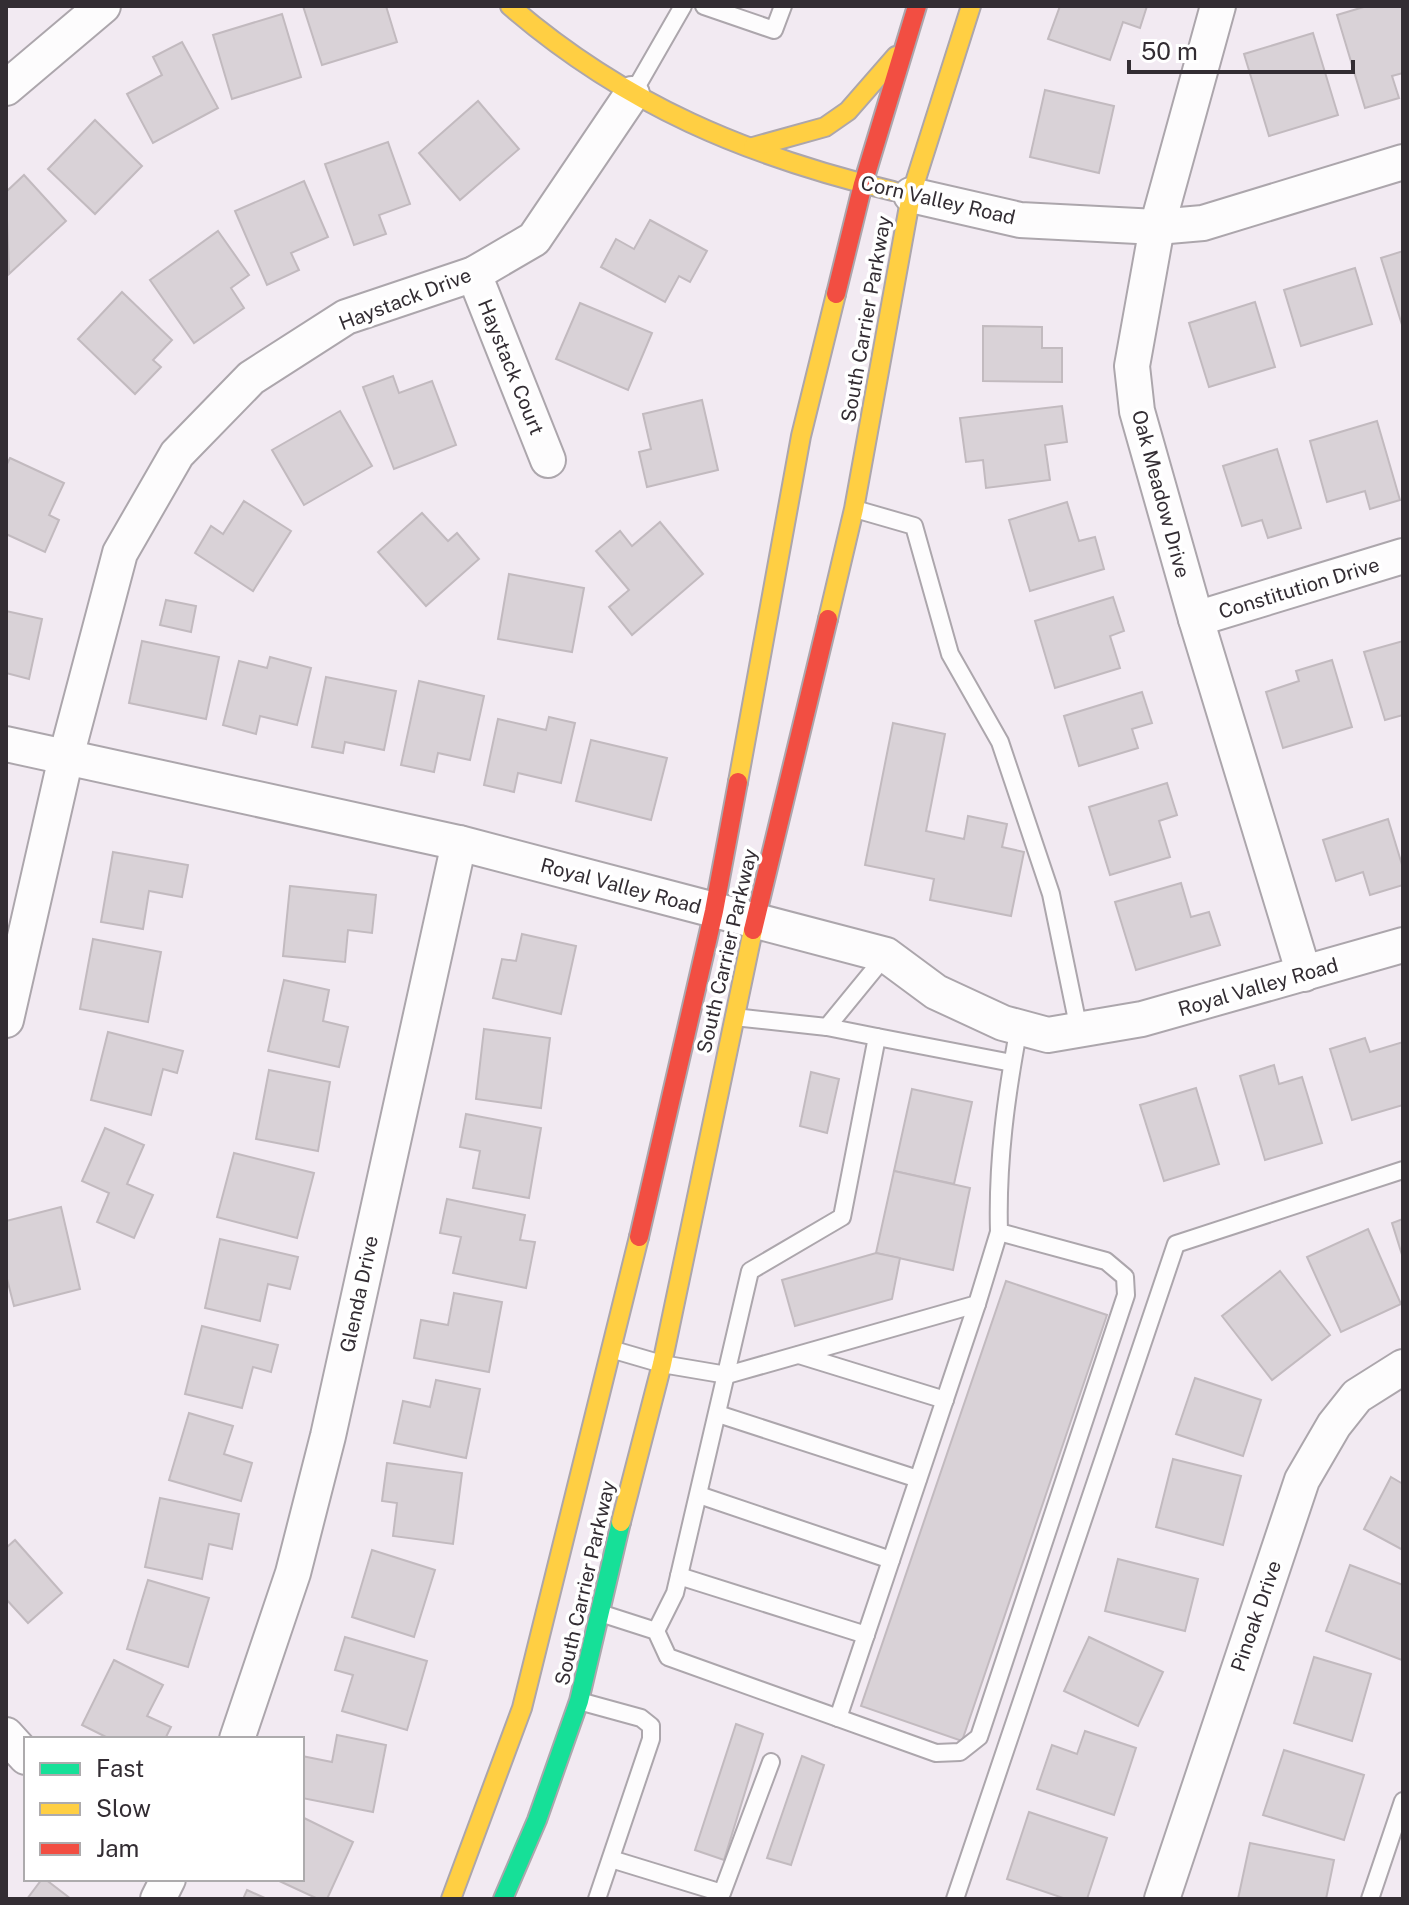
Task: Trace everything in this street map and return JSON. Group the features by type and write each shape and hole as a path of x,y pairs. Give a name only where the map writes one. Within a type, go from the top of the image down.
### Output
{"main road":[{"name":"Corn Valley Road","path":"510,6 551,45 690,126 863,184 911,195"},
{"name":"South Carrier Parkway","path":"451,1899 522,1708 612,1350 714,911 801,436 863,184 917,6"},
{"name":"South Carrier Parkway","path":"503,1899 537,1820 579,1701 598,1612 662,1364 732,1017 854,509 911,195 971,6"},
{"path":"753,147 825,127 848,111 907,41"}],"street":[{"path":"6,88 103,6"},
{"name":"Oak Meadow Drive","path":"1218,6 1157,227 1132,366 1137,411 1196,619 1304,974"},
{"name":"Haystack Drive","path":"6,1020 66,757 120,553 177,454 251,378 346,317 474,274 534,239 632,94"},
{"name":"Corn Valley Road","path":"911,195 1020,220 1157,227 1203,223 1403,162"},
{"name":"Haystack Court","path":"474,274 548,460"},
{"name":"Constitution Drive","path":"1196,619 1403,556"},
{"name":"Royal Valley Road","path":"6,744 459,843 886,955 936,992 1019,1027 1048,1035 1142,1019 1403,945"},
{"name":"Glenda Drive","path":"238,1737 293,1573 328,1436 459,843"},
{"name":"Pinoak Drive","path":"1162,1899 1302,1480 1334,1425 1357,1396 1403,1367"},
{"path":"6,1735 24,1755"},
{"path":"158,1899 167,1881"}],"lane":[{"path":"632,94 683,6"},
{"path":"704,6 774,30 783,6"},
{"path":"854,509 914,526 950,654 1000,742 1051,894 1079,1030"},
{"path":"827,1027 886,955"},
{"path":"732,1017 827,1027 1012,1063"},
{"path":"838,1718 999,1232 1000,1154 1019,1027"},
{"path":"656,1631 675,1593 750,1271 842,1217 877,1037"},
{"path":"955,1899 1176,1244 1403,1170"},
{"path":"598,1612 656,1631 668,1657 936,1753 960,1752 979,1737 1126,1295 1125,1277 1106,1261 999,1232"},
{"path":"612,1350 662,1364 727,1375 977,1304"},
{"path":"799,1355 945,1400"},
{"path":"718,1414 918,1479"},
{"path":"699,1495 891,1560"},
{"path":"679,1576 866,1635"},
{"path":"579,1701 641,1718 651,1726 651,1739 597,1899"},
{"path":"611,1859 722,1896 771,1762"},
{"path":"1370,1899 1403,1801"}],"building":[{"path":"303,6 386,6 397,42 322,65"},
{"path":"1060,6 1147,6 1140,28 1123,22 1110,60 1048,39"},
{"path":"1367,6 1403,6 1403,73 1392,76 1399,98 1365,108 1337,15"},
{"path":"282,14 301,77 232,99 213,35"},
{"path":"1313,33 1338,115 1269,136 1244,54"},
{"path":"182,42 218,108 153,143 127,94 162,75 153,57"},
{"path":"1045,90 1114,106 1099,173 1030,157"},
{"path":"478,101 519,149 460,200 419,153"},
{"path":"95,120 142,166 95,214 48,169"},
{"path":"388,142 410,204 379,215 386,234 354,245 325,164"},
{"path":"24,175 66,221 9,274 6,192"},
{"path":"304,181 328,237 291,253 299,270 267,285 235,211"},
{"path":"650,220 707,251 690,282 679,276 665,302 601,267 616,239 634,249"},
{"path":"218,231 249,275 231,288 244,308 194,343 150,280"},
{"path":"1403,251 1403,328 1381,258"},
{"path":"1355,268 1372,324 1301,346 1284,290"},
{"path":"122,292 172,340 153,360 161,367 135,394 78,339"},
{"path":"1255,302 1275,367 1209,387 1189,323"},
{"path":"580,303 652,333 628,390 556,359"},
{"path":"983,326 1042,327 1042,348 1062,348 1062,382 983,381"},
{"path":"393,376 399,393 432,381 456,445 394,469 363,387"},
{"path":"702,400 718,470 647,487 639,452 651,449 643,414"},
{"path":"1062,406 1067,442 1045,445 1050,480 986,488 983,460 966,462 960,418"},
{"path":"340,411 372,466 304,505 272,450"},
{"path":"1377,421 1400,500 1370,509 1365,491 1327,502 1310,441"},
{"path":"1277,449 1301,528 1268,538 1262,520 1242,526 1223,466"},
{"path":"10,458 64,483 49,515 59,520 45,552 6,534 6,466"},
{"path":"244,501 291,531 253,591 195,553 211,526 223,534"},
{"path":"1067,502 1079,541 1095,537 1104,569 1030,591 1009,520"},
{"path":"422,513 448,541 457,533 479,559 426,606 378,552"},
{"path":"660,522 703,574 632,635 609,607 629,590 596,551 620,531 632,546"},
{"path":"509,574 584,588 572,652 498,639"},
{"path":"1113,597 1124,631 1110,636 1120,668 1055,688 1035,621"},
{"path":"166,600 196,606 191,632 160,625"},
{"path":"6,611 42,619 29,679 6,673"},
{"path":"142,641 219,657 206,719 129,703"},
{"path":"1403,641 1403,715 1385,720 1364,652"},
{"path":"270,657 311,668 297,725 260,716 256,734 223,725 239,661 267,668"},
{"path":"1332,660 1352,727 1283,748 1266,692 1299,681 1296,671"},
{"path":"326,677 396,691 384,750 345,742 343,753 312,747"},
{"path":"419,681 484,696 470,760 438,753 434,772 401,765"},
{"path":"1142,692 1152,723 1132,729 1138,748 1079,766 1064,716"},
{"path":"549,717 575,723 561,783 518,773 514,792 484,785 498,719 546,730"},
{"path":"893,723 945,734 926,831 964,839 968,816 1007,824 1002,847 1024,852 1011,916 930,900 934,879 865,865"},
{"path":"591,740 667,758 651,820 576,801"},
{"path":"1167,783 1177,815 1159,821 1170,857 1110,875 1089,807"},
{"path":"1388,819 1403,868 1403,885 1370,895 1363,872 1336,881 1323,840"},
{"path":"113,852 188,865 182,897 149,891 143,929 101,922"},
{"path":"1181,883 1191,917 1209,912 1220,945 1136,970 1115,902"},
{"path":"290,886 376,895 372,933 348,930 345,962 283,956"},
{"path":"522,934 576,946 561,1014 493,998 502,959 516,961"},
{"path":"93,939 161,952 148,1022 80,1009"},
{"path":"284,980 329,990 323,1021 348,1027 339,1067 268,1051"},
{"path":"484,1029 550,1038 541,1108 476,1099"},
{"path":"108,1032 183,1051 177,1073 163,1069 151,1115 91,1100"},
{"path":"1365,1038 1370,1052 1403,1042 1403,1105 1352,1120 1330,1049"},
{"path":"1274,1065 1279,1084 1302,1077 1322,1143 1265,1160 1240,1076"},
{"path":"269,1070 330,1082 318,1151 256,1139"},
{"path":"811,1072 839,1079 827,1133 800,1126"},
{"path":"1196,1088 1219,1164 1164,1181 1140,1105"},
{"path":"912,1089 972,1102 954,1184 894,1171"},
{"path":"466,1114 541,1128 529,1198 473,1188 480,1151 460,1147"},
{"path":"105,1128 144,1145 127,1184 153,1195 134,1238 97,1222 109,1193 82,1181"},
{"path":"234,1153 314,1173 297,1238 217,1217"},
{"path":"894,1171 970,1188 953,1270 876,1253"},
{"path":"447,1199 525,1215 520,1240 535,1242 526,1288 453,1273 461,1237 440,1233"},
{"path":"61,1207 80,1289 14,1306 6,1275 6,1221"},
{"path":"1403,1219 1403,1258 1392,1223"},
{"path":"1368,1229 1401,1304 1341,1332 1307,1257"},
{"path":"220,1239 298,1257 290,1289 268,1284 260,1321 205,1308"},
{"path":"876,1253 900,1258 892,1299 795,1326 782,1280"},
{"path":"1280,1271 1330,1335 1272,1380 1222,1316"},
{"path":"1006,1281 1107,1315 962,1741 861,1706"},
{"path":"454,1293 502,1302 489,1372 414,1358 421,1320 448,1325"},
{"path":"202,1326 278,1345 271,1372 253,1367 242,1408 185,1394"},
{"path":"1195,1378 1261,1400 1243,1456 1176,1434"},
{"path":"436,1380 480,1389 466,1458 394,1443 403,1401 430,1407"},
{"path":"189,1413 233,1426 224,1454 252,1463 241,1501 169,1480"},
{"path":"1173,1459 1241,1476 1223,1545 1156,1527"},
{"path":"387,1463 462,1473 453,1544 393,1536 397,1503 382,1501"},
{"path":"1391,1477 1403,1484 1403,1550 1364,1529"},
{"path":"160,1498 239,1514 232,1549 209,1544 202,1579 145,1567"},
{"path":"15,1540 62,1593 28,1623 6,1599 6,1548"},
{"path":"372,1550 435,1570 414,1637 352,1617"},
{"path":"1118,1559 1198,1579 1185,1631 1105,1611"},
{"path":"1350,1565 1403,1585 1402,1660 1326,1631"},
{"path":"148,1580 209,1598 188,1667 127,1649"},
{"path":"345,1637 427,1661 407,1730 342,1711 353,1675 335,1670"},
{"path":"1089,1637 1163,1672 1138,1726 1064,1691"},
{"path":"1314,1657 1371,1674 1352,1741 1294,1723"},
{"path":"114,1660 163,1685 147,1716 171,1727 166,1737 106,1737 82,1725"},
{"path":"736,1724 763,1734 724,1860 695,1850"},
{"path":"1085,1731 1136,1748 1114,1815 1037,1789 1052,1745 1077,1754"},
{"path":"337,1735 386,1745 373,1812 304,1798 304,1756 332,1762"},
{"path":"1284,1750 1364,1775 1344,1840 1263,1815"},
{"path":"802,1756 824,1765 791,1865 767,1858"},
{"path":"1029,1812 1107,1838 1087,1899 1066,1899 1007,1879"},
{"path":"304,1818 353,1842 327,1899 318,1899 279,1881 304,1881"},
{"path":"1250,1843 1334,1860 1326,1899 1238,1899"},
{"path":"40,1881 48,1881 71,1899 27,1899"},
{"path":"247,1890 267,1899 243,1899"}],"traffic: fast":[{"path":"503,1899 537,1820 579,1701 621,1522"}],"traffic: slow":[{"path":"510,6 598,72 690,122 788,161 893,191"},
{"path":"828,619 854,509 911,195 971,6"},
{"path":"753,147 825,127 848,111 896,56"},
{"path":"738,782 801,436 836,294"},
{"path":"621,1522 662,1364 753,930"},
{"path":"451,1899 522,1708 639,1237"}],"traffic: jam":[{"path":"836,294 863,184 917,6"},
{"path":"753,930 828,619"},
{"path":"639,1237 714,911 738,782"}]}
